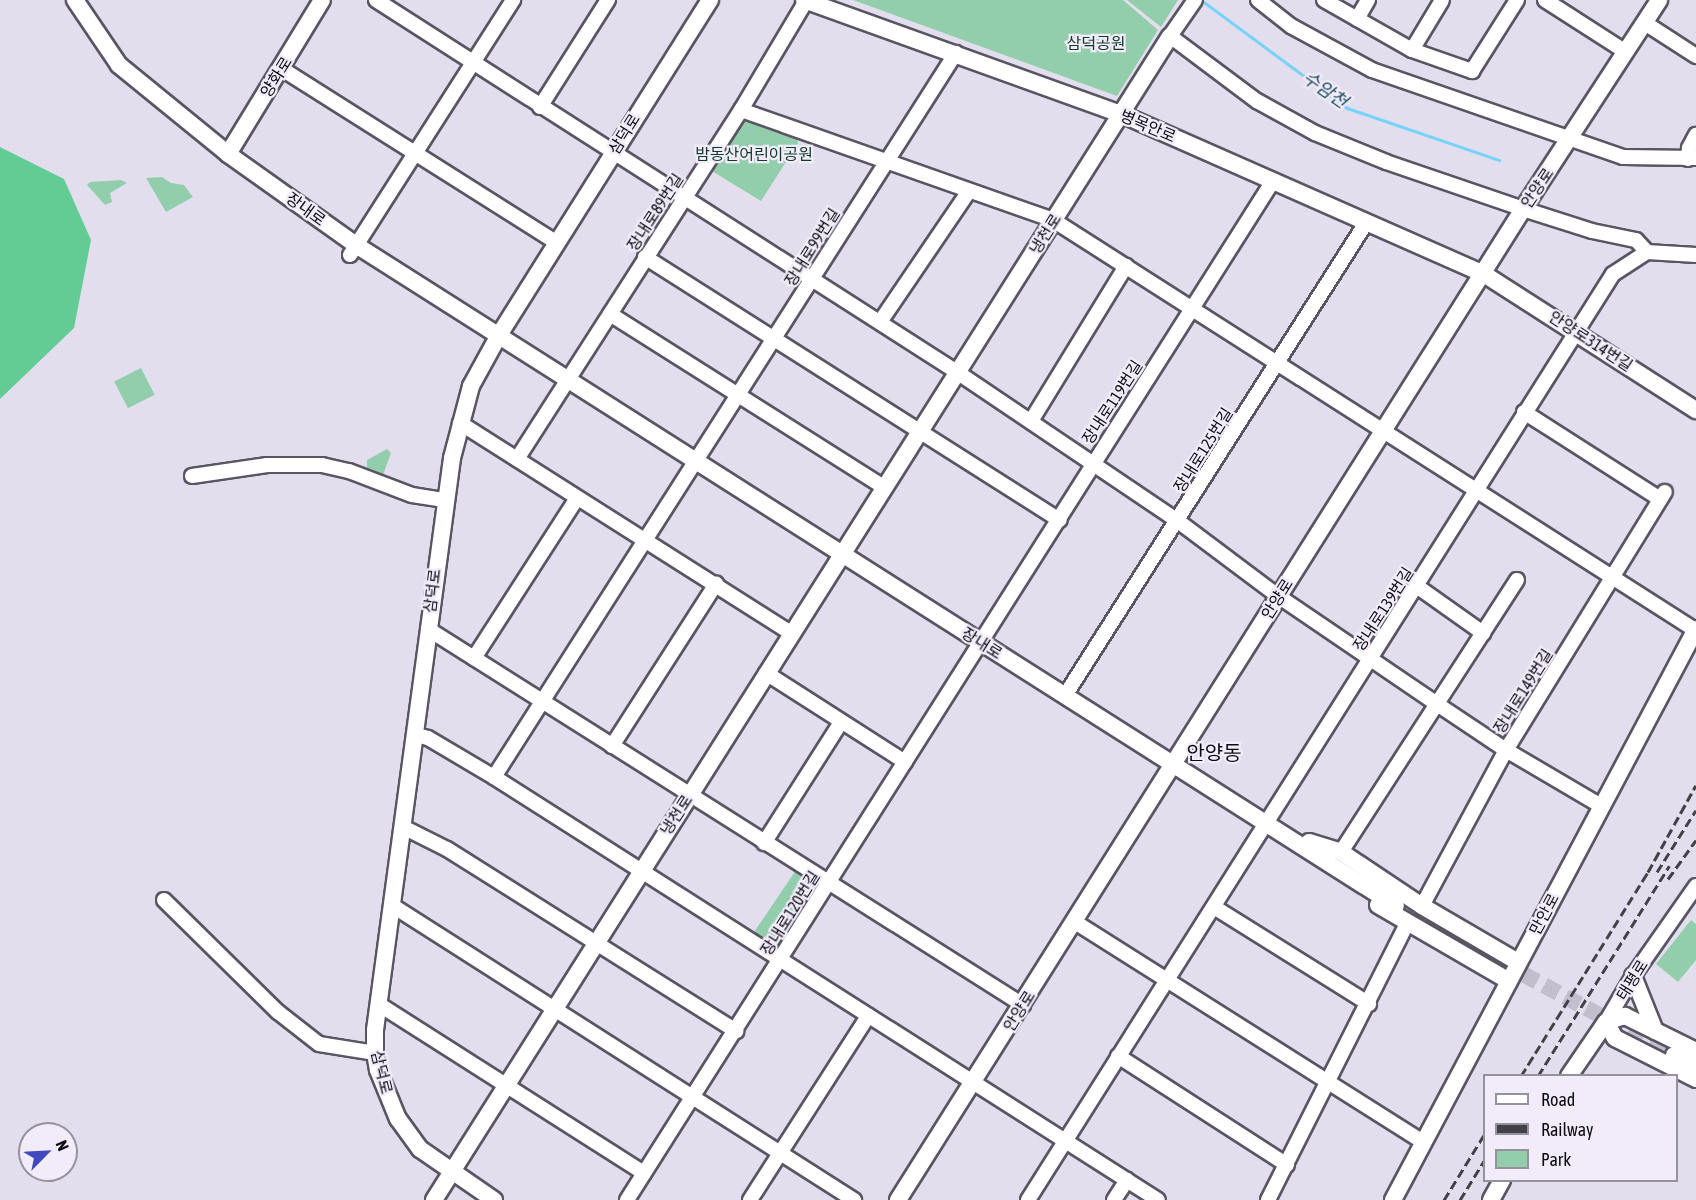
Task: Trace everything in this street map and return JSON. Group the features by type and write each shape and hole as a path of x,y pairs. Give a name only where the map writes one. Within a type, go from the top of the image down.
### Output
{"street":[{"name":"장내로","path":"75,0 119,65 228,154 353,250 499,335 982,644 1066,694 1173,764 1287,834 1396,906"},
{"name":"양화로","path":"228,154 282,69 322,0"},
{"path":"376,0 472,64 957,372 1178,521 1278,596 1437,704 1506,750 1601,806"},
{"path":"353,250 513,0"},
{"path":"540,107 608,0"},
{"name":"삼덕로","path":"494,1200 451,1173 420,1149 398,1119 385,1089 375,1053 375,1030 416,735 444,500 460,423 471,386 499,335 556,242 710,0"},
{"name":"병목안로","path":"805,0 1121,114 1484,274"},
{"name":"장내로89번길","path":"570,380 645,257 741,110 805,0"},
{"path":"1195,0 1170,36 1257,101 1316,133 1386,162 1523,209 1592,231 1636,240 1647,252 1696,255"},
{"path":"1258,0 1291,26 1372,70 1571,137 1623,157 1692,158 1689,148 1696,135"},
{"path":"1324,0 1412,50 1472,71 1517,0"},
{"path":"1357,19 1368,0"},
{"path":"1412,50 1442,0"},
{"path":"1545,0 1626,52"},
{"name":"안양로","path":"898,1200 974,1083 1382,430 1659,0"},
{"path":"1645,23 1696,56"},
{"name":"냉천로","path":"434,1200 1170,36"},
{"name":"장내로99번길","path":"494,777 956,53"},
{"path":"282,69 556,242"},
{"path":"741,110 1053,220 1696,630"},
{"name":"장내로119번길","path":"982,644 1093,463 1273,181"},
{"path":"880,322 969,191"},
{"name":"장내로125번길","path":"1066,694 1366,223"},
{"name":"장내로139번길","path":"1028,1200 1167,978 1269,823 1418,587 1524,412 1613,274 1647,252"},
{"path":"645,257 1060,520"},
{"path":"1031,421 1126,266"},
{"name":"안양로314번길","path":"1484,274 1696,410"},
{"path":"610,314 884,487"},
{"path":"517,459 570,380"},
{"name":"장내로149번길","path":"1422,906 1506,750 1662,496 1524,412"},
{"path":"460,423 792,634"},
{"path":"192,476 267,465 322,465 349,471 412,495 444,500"},
{"path":"474,658 577,498"},
{"path":"1341,852 1517,580"},
{"path":"612,746 716,584"},
{"path":"1418,587 1483,633"},
{"path":"428,629 828,884 1023,1005"},
{"name":"만안로","path":"1393,1200 1696,630"},
{"name":"장내로120번길","path":"627,1200 982,644"},
{"path":"766,673 905,762"},
{"path":"764,843 841,722"},
{"path":"416,735 428,738 494,777 1158,1200"},
{"path":"403,827 447,849 736,1031"},
{"path":"1287,834 1341,852 1422,906 1518,962"},
{"path":"1287,834 1323,868 1407,924 1509,981"},
{"name":"태평로","path":"1570,1074 1606,1022 1633,976 1696,886"},
{"path":"164,900 278,1012 319,1044 375,1053"},
{"path":"393,906 854,1200"},
{"path":"1214,907 1369,1005"},
{"path":"1075,922 1167,978 1422,1142"},
{"path":"1268,1200 1369,1005 1407,924"},
{"path":"1633,976 1655,1031"},
{"path":"380,1005 644,1173"},
{"path":"750,1200 868,1016"},
{"path":"1696,1051 1625,1016 1606,1022 1615,1038 1696,1079"},
{"path":"1674,1055 1696,1066"},
{"path":"1118,1056 1287,1165"},
{"path":"1114,1200 1127,1180"},
{"path":"1491,1200 1501,1182"}],"green space":[{"name":"삼덕공원","path":"853,0 1123,0 1158,30 1117,96"},
{"name":"삼덕공원","path":"1127,0 1178,0 1161,27"},
{"name":"밤동산어린이공원","path":"747,115 797,136 798,143 761,201 707,168 741,118"},
{"path":"0,147 64,179 91,240 74,328 0,399"},
{"path":"162,177 171,183 184,185 193,197 166,212 146,178"},
{"path":"121,180 127,183 110,193 112,202 105,205 87,185 90,182"},
{"path":"141,368 155,395 128,408 114,382"},
{"path":"387,449 391,453 383,475 367,469 367,460"},
{"path":"796,870 820,886 775,953 751,936"},
{"path":"1691,920 1696,924 1696,960 1678,982 1656,964"}],"waterway":[{"name":"수암천","path":"1201,0 1347,108 1499,160"}],"tunnel":[{"path":"1396,906 1674,1055"}],"railway":[{"path":"1522,1074 1648,872 1696,785"},
{"path":"1657,872 1696,810"},
{"path":"1668,879 1696,840"},
{"path":"1539,1074 1669,866"},
{"path":"1444,1200 1483,1137"},
{"path":"1460,1200 1483,1163"}],"district":[{"name":"안양동","path":"1214,752"}]}
